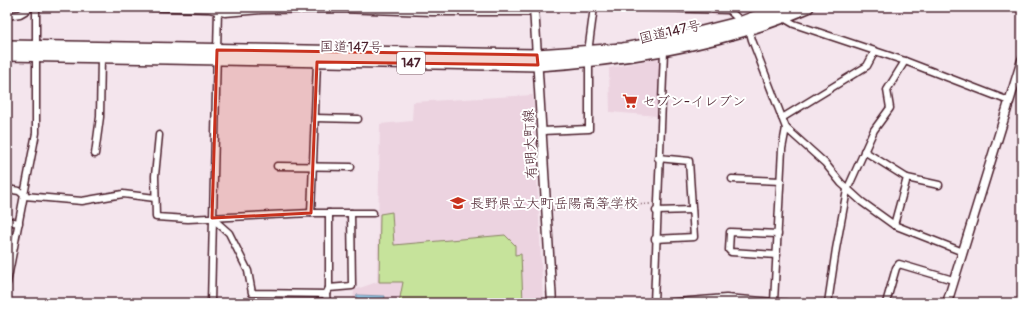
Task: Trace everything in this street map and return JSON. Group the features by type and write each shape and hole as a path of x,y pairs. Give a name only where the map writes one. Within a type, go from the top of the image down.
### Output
{"highway":[{"name":"国道147号","path":"7,46 37,51 101,57 216,55 317,62 538,60 664,51 745,25 780,11 808,7"},
{"name":"国道147号","path":"589,57 745,25"},
{"name":"国道147号","path":"7,56 37,51 538,60"}],"main road":[{"name":"有明大町線","path":"535,8 552,303"},
{"path":"947,303 1009,101 1019,80 1022,60"}],"street":[{"path":"7,16 20,14 32,7"},
{"path":"7,283 9,266 25,196 36,133 36,7"},
{"path":"140,7 218,9 225,13 261,8 432,9 527,12 535,8"},
{"path":"542,131 588,129 589,57 594,7"},
{"path":"624,7 729,8 745,25 786,128 825,163 847,190 894,225 963,252"},
{"path":"211,303 218,9"},
{"path":"780,11 794,24 905,61 1009,101"},
{"path":"654,303 658,158 664,51"},
{"path":"782,118 867,66 875,51"},
{"path":"95,154 100,117 101,57"},
{"path":"828,303 847,190 874,130 890,108 887,90 905,61"},
{"path":"311,213 317,62"},
{"path":"315,118 358,119"},
{"path":"774,302 782,149 786,128"},
{"path":"159,136 155,198 156,217 188,219 311,213 373,213"},
{"path":"864,152 907,178 938,186"},
{"path":"655,239 694,237 690,161 658,158"},
{"path":"277,166 351,167"},
{"path":"894,225 907,178"},
{"path":"732,179 781,181"},
{"path":"7,189 19,191 25,196 82,201 123,194 155,198"},
{"path":"656,211 692,210"},
{"path":"327,303 329,213"},
{"path":"212,218 229,233 248,271 252,293 327,291 352,286 351,213"},
{"path":"7,221 19,223"},
{"path":"777,255 731,252 729,250 729,244 730,232 778,234"},
{"path":"886,303 896,268 899,264 953,280"},
{"path":"665,303 707,301 786,303"}],"path":[{"path":"547,212 584,207 657,203"}],"highlighted area":[{"path":"217,50 537,55 538,65 317,62 311,213 212,218"}],"shaded area":[{"path":"660,58 658,116 610,112 609,68"},
{"name":"長野県立大町岳陽高等学校","path":"533,95 543,303 353,303 354,290 377,282 380,124 412,121 413,102"}],"green space":[{"path":"392,212 394,245 505,235 515,245 515,255 521,254 523,303 399,303 403,282 379,282 380,214"}],"water":[{"path":"357,295 385,296 384,303 356,303"}],"place":[{"name":"セブン-イレブン","path":"630,101"},
{"name":"長野県立大町岳陽高等学校","path":"458,203"}]}
